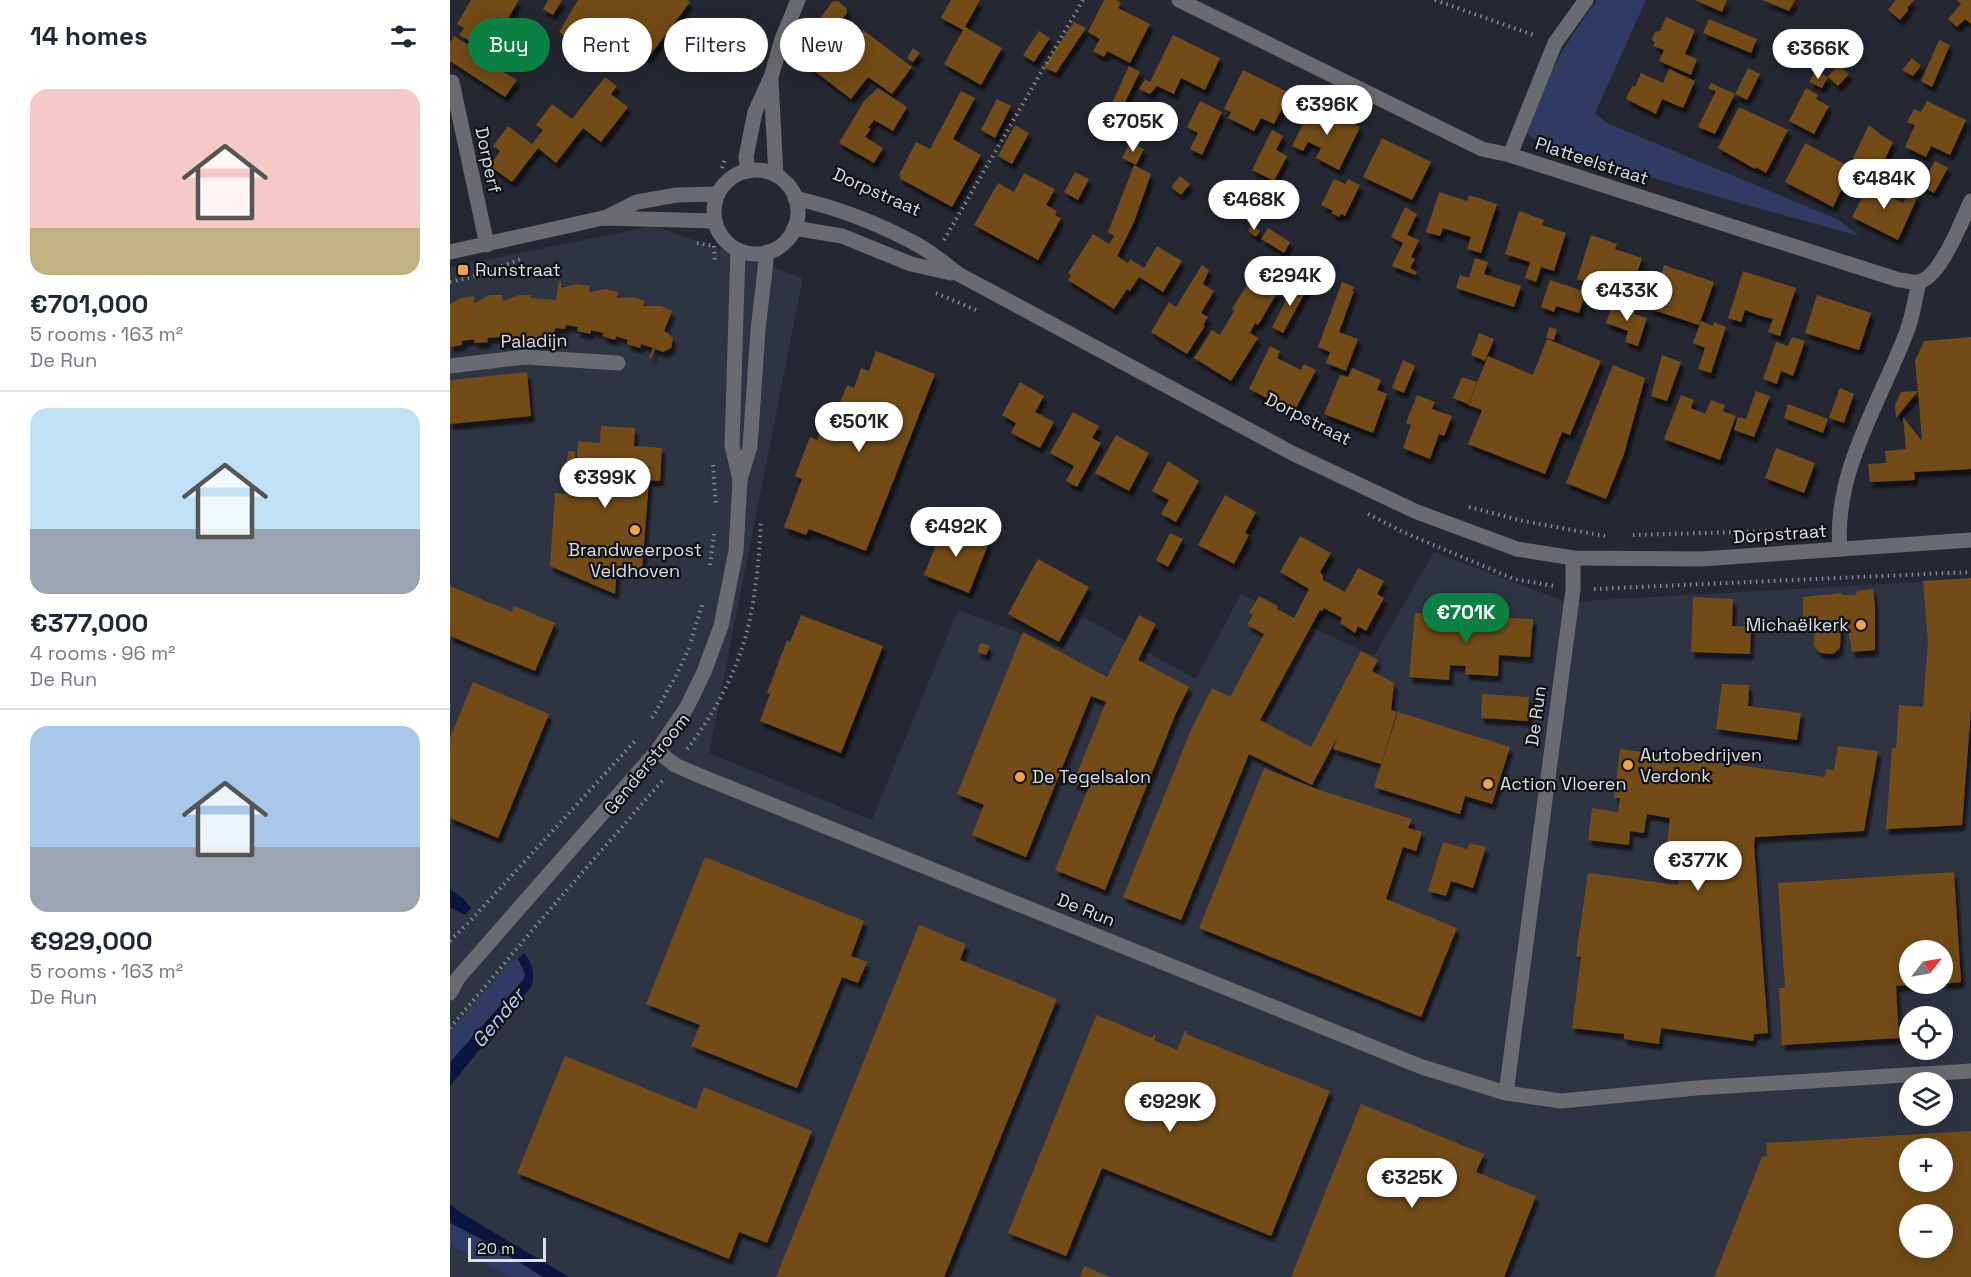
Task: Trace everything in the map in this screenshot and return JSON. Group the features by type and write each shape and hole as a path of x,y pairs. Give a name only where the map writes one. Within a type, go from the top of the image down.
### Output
{"street":[{"path":"748,171 746,157 755,112 771,77 782,39 798,0"},
{"name":"Platteelstraat","path":"1179,0 1482,149 1510,155 1899,280 1919,282"},
{"path":"1510,155 1555,43 1586,0"},
{"path":"771,77 776,175"},
{"name":"Dorperf","path":"452,82 487,244"},
{"path":"748,171 766,171 776,175 791,189 795,198 797,208 794,228 784,243 767,252 751,254 738,250 726,241 715,221 718,194 733,177 748,171"},
{"path":"450,252 603,218 637,202 677,195 718,194"},
{"name":"Dorpstraat","path":"795,198 862,219 920,246 960,275 1294,454 1417,512 1517,549 1573,558 1701,559 1971,540"},
{"path":"1919,282 1932,274 1942,259 1971,201"},
{"path":"603,218 715,221"},
{"name":"Dorpstraat","path":"794,228 842,236 911,264 960,275"},
{"name":"Genderstroom","path":"738,250 732,446 740,479"},
{"name":"Genderstroom","path":"450,993 454,981 657,751 687,707 704,672 721,626 736,551 740,479 750,447 758,330 767,252"},
{"name":"Dorpstraat","path":"1840,549 1838,529 1844,493 1860,441 1908,329 1919,282"},
{"name":"Paladijn","path":"450,366 525,357 618,363"},
{"name":"De Run","path":"1506,1093 1572,594 1573,558"},
{"name":"De Run","path":"657,751 675,765 1422,1067 1506,1093 1561,1101 1696,1088 1971,1071"}],"path":[{"path":"942,243 1083,0"},
{"path":"1436,0 1555,43"},
{"path":"687,242 714,246 715,272"},
{"path":"450,282 472,277 527,257"},
{"path":"713,463 716,516"},
{"path":"1459,503 1523,521 1606,536"},
{"name":"Genderstroom","path":"450,1028 675,765 700,732 729,681 746,635 759,561 761,514"},
{"path":"709,568 715,526"},
{"name":"Dorpstraat","path":"1629,536 1780,531"},
{"name":"Genderstroom","path":"648,722 677,674 690,645 703,600"},
{"name":"Genderstroom","path":"450,940 638,738"}],"shaded area":[{"path":"1597,0 1646,0 1595,113 1607,123 1839,220 1859,236 1564,151 1527,134 1547,80 1574,32"},
{"path":"653,226 803,278 709,753 872,820 958,610 1063,649 1083,617 1196,679 1241,594 1374,656 1434,552 1566,602 1971,579 1971,1277 450,1277 450,267"},
{"path":"518,959 525,974 524,979 450,1063 450,1032 511,961"},
{"path":"450,1222 543,1277 511,1277 450,1245"}],"water":[{"path":"450,889 463,898 471,908 465,915 450,907"},
{"name":"Gender","path":"524,953 532,969 531,987 450,1086 451,1061 524,979 525,974 518,959"},
{"path":"450,1204 569,1277 543,1277 485,1241 452,1224"}],"building":[{"path":"471,0 519,0 508,18 468,18 468,40 459,35 464,28 457,24"},
{"path":"548,0 562,0 553,15 543,9"},
{"path":"578,0 687,0 690,2 678,18 664,18 664,37 652,53 652,18 567,18"},
{"path":"951,0 980,0 965,27 1002,48 981,85 944,64 963,30 941,18"},
{"path":"1104,0 1116,0 1121,3 1118,8 1150,24 1130,63 1107,51 1104,57 1093,51 1100,39 1088,32"},
{"path":"1695,0 1727,0 1722,12"},
{"path":"1762,0 1795,0 1789,11"},
{"path":"1896,0 1914,0 1900,20 1888,10"},
{"path":"1957,0 1971,0 1971,24 1965,19 1957,27 1948,19 1961,4"},
{"path":"838,1 846,8 847,13 843,18 820,18 832,2"},
{"path":"1666,17 1695,30 1685,54 1697,59 1691,75 1659,61 1664,50 1653,46 1655,43 1652,39 1655,32 1660,31"},
{"path":"1709,19 1757,39 1751,53 1703,33"},
{"path":"1074,22 1086,28 1056,73 1044,67"},
{"path":"1039,31 1050,38 1034,62 1023,55"},
{"path":"865,32 912,67 892,94 868,77 851,99 815,72 865,72"},
{"path":"1173,35 1220,58 1205,90 1181,78 1174,94 1157,86 1150,94 1139,89 1145,79 1150,82"},
{"path":"454,36 468,45 468,72 504,72 517,80 505,97 450,61 450,43"},
{"path":"1818,36 1828,41 1823,50 1816,46 1799,53 1802,46"},
{"path":"1939,40 1950,45 1932,87 1921,81"},
{"path":"913,48 920,53 913,62 907,58"},
{"path":"1912,58 1921,66 1913,76 1902,70"},
{"path":"1838,65 1849,74 1838,86 1828,77"},
{"path":"1129,66 1140,72 1122,108 1112,103"},
{"path":"1748,68 1760,74 1747,100 1735,94"},
{"path":"1669,69 1695,81 1683,108 1662,99 1656,114 1626,99 1641,73 1663,83"},
{"path":"1243,70 1290,93 1274,124 1261,118 1254,131 1228,118 1231,112 1224,109"},
{"path":"1815,71 1828,77 1822,88 1809,82"},
{"path":"605,77 617,86 611,94 628,107 601,142 583,128 556,163 538,148 512,182 490,166 500,151 493,146 508,126 532,144 543,130 536,125 552,104 572,119"},
{"path":"1711,83 1735,94 1715,134 1698,127 1716,91 1708,88"},
{"path":"878,88 907,107 893,131 874,120 868,128 871,129 865,137 883,148 874,163 839,143 864,101"},
{"path":"1806,88 1818,95 1816,99 1829,106 1814,134 1789,121"},
{"path":"961,91 975,98 953,139 981,155 952,207 899,178 901,176 899,175 916,142 930,149"},
{"path":"997,99 1011,106 995,138 981,130"},
{"path":"1200,101 1222,112 1202,155 1190,149 1198,133 1187,127"},
{"path":"1927,101 1966,120 1950,155 1931,146 1926,157 1905,147 1915,125 1907,122 1914,109 1921,112"},
{"path":"1313,104 1360,127 1339,170 1316,158 1321,148 1308,142 1303,151 1292,146"},
{"path":"1739,107 1788,130 1766,173 1718,148"},
{"path":"1015,125 1029,133 1012,164 998,156"},
{"path":"1869,125 1893,142 1881,167 1867,160 1865,164 1853,158"},
{"path":"1272,130 1283,136 1276,150 1287,156 1274,181 1252,170"},
{"path":"1382,138 1431,162 1412,200 1363,177"},
{"path":"1130,142 1144,149 1136,165 1122,158"},
{"path":"1805,143 1852,168 1833,207 1785,182"},
{"path":"1935,161 1948,168 1934,193 1921,186"},
{"path":"1134,165 1151,174 1134,222 1117,256 1128,263 1130,259 1144,268 1157,246 1182,261 1163,292 1139,277 1130,291 1127,289 1114,309 1068,280 1071,275 1068,273 1093,234 1109,244 1114,236 1108,232"},
{"path":"1075,172 1089,179 1078,200 1064,192"},
{"path":"1024,173 1055,189 1046,205 1057,211 1055,215 1061,218 1038,260 974,225 998,183 1014,192"},
{"path":"1874,174 1883,179 1877,190 1903,203 1909,192 1918,196 1898,240 1852,217"},
{"path":"1180,176 1190,184 1181,195 1171,187"},
{"path":"1334,179 1345,184 1348,179 1360,185 1345,216 1341,214 1339,217 1321,205"},
{"path":"1439,192 1467,201 1469,195 1497,204 1481,253 1467,249 1471,237 1443,228 1440,236 1426,232"},
{"path":"1214,194 1226,200 1221,210 1209,204"},
{"path":"1405,207 1417,214 1407,235 1419,240 1411,257 1415,259 1410,268 1417,272 1415,275 1392,266 1403,243 1391,237"},
{"path":"1519,211 1544,220 1542,225 1566,233 1554,271 1541,267 1536,282 1525,278 1530,262 1505,254"},
{"path":"1251,225 1260,231 1256,237 1248,231"},
{"path":"1268,228 1290,242 1284,253 1261,239"},
{"path":"1591,235 1617,244 1615,249 1642,258 1630,295 1618,291 1620,284 1592,275 1589,283 1577,279"},
{"path":"1475,258 1488,262 1484,274 1521,286 1514,307 1456,288 1460,275 1469,278"},
{"path":"1202,265 1209,270 1203,284 1214,291 1201,313 1208,317 1203,325 1205,326 1187,354 1151,332 1169,302 1176,307"},
{"path":"1664,265 1714,282 1699,325 1650,309"},
{"path":"1743,271 1796,288 1780,336 1768,332 1773,319 1745,310 1741,322 1728,318"},
{"path":"1550,280 1586,292 1579,313 1556,306 1554,312 1541,307"},
{"path":"559,281 561,281 561,288 578,284 590,286 589,292 606,289 618,292 617,298 634,297 645,301 643,306 661,306 672,311 664,331 673,339 671,348 663,352 655,349 651,359 649,358 653,348 641,344 640,348 627,344 628,340 616,336 615,340 602,336 604,333 591,330 590,334 577,331 578,327 566,325 565,329 555,328 551,349 549,349 550,339 539,339 539,343 525,342 525,338 513,337 513,342 500,342 500,337 487,338 488,342 474,343 474,339 462,341 462,345 450,347 450,304 461,298 474,296 474,303 490,295 502,295 503,301 519,295 556,300"},
{"path":"1296,281 1308,287 1283,333 1272,327"},
{"path":"1342,282 1354,287 1352,291 1354,291 1339,332 1358,339 1346,371 1326,363 1330,352 1318,347"},
{"path":"1248,283 1261,291 1264,285 1277,293 1258,325 1255,323 1250,333 1258,338 1231,381 1194,358 1212,330 1220,335"},
{"path":"1817,295 1871,313 1859,350 1805,333"},
{"path":"1613,302 1635,309 1634,314 1647,318 1638,346 1625,342 1628,331 1606,323"},
{"path":"1701,321 1713,326 1714,322 1726,327 1711,373 1698,369 1705,348 1693,343"},
{"path":"1549,327 1557,329 1554,340 1546,338"},
{"path":"1479,333 1494,339 1485,361 1471,355"},
{"path":"1792,337 1805,341 1793,376 1781,371 1777,384 1763,379 1776,342 1788,346"},
{"path":"1971,337 1971,469 1914,472 1915,480 1870,482 1868,464 1886,463 1885,451 1906,449 1903,417 1922,441 1915,361 1924,341"},
{"path":"1547,339 1601,361 1570,435 1562,432 1545,474 1468,444 1482,410 1468,405 1488,356 1533,375"},
{"path":"1270,346 1280,351 1277,358 1301,370 1304,364 1316,370 1294,412 1249,389"},
{"path":"876,351 935,374 866,551 809,529 806,535 784,527 802,479 795,476 810,437 817,440 832,402 839,405 847,385 854,388 861,368 869,371"},
{"path":"1662,355 1681,362 1667,401 1651,396"},
{"path":"1403,360 1415,366 1404,393 1392,388"},
{"path":"1613,365 1645,378 1624,454 1606,499 1566,483"},
{"path":"1352,368 1381,380 1377,390 1387,394 1373,433 1324,414 1340,375 1348,377"},
{"path":"527,372 531,416 450,424 450,380"},
{"path":"1462,377 1477,382 1468,404 1453,398"},
{"path":"1020,382 1044,396 1035,412 1054,422 1040,448 1011,433 1016,423 1002,415"},
{"path":"1840,388 1854,394 1844,423 1829,418"},
{"path":"1756,391 1770,396 1754,437 1734,430 1738,417 1746,419"},
{"path":"1918,391 1896,418 1895,405 1901,392"},
{"path":"1417,395 1435,402 1432,409 1452,416 1444,436 1439,434 1430,459 1403,448 1411,425 1406,423"},
{"path":"1681,395 1694,400 1691,408 1705,414 1711,400 1725,405 1723,411 1736,416 1720,460 1664,439"},
{"path":"1788,404 1828,419 1823,433 1784,418"},
{"path":"1073,412 1099,426 1092,438 1101,443 1077,487 1066,481 1074,466 1050,453"},
{"path":"601,426 635,428 634,446 662,448 660,481 649,480 642,570 617,568 615,594 550,566 555,493 570,494 572,473 576,474 578,441 600,443"},
{"path":"1116,435 1149,453 1129,491 1095,473"},
{"path":"1776,448 1815,463 1804,493 1765,478"},
{"path":"568,451 575,452 575,464 567,463"},
{"path":"1168,461 1199,481 1176,522 1161,514 1169,500 1152,491"},
{"path":"1225,495 1256,512 1245,533 1249,535 1234,564 1198,545"},
{"path":"944,524 989,542 969,593 924,575"},
{"path":"1170,533 1183,539 1168,567 1156,560"},
{"path":"1300,536 1331,553 1320,572 1323,580 1345,592 1358,568 1384,581 1377,594 1384,598 1366,631 1358,626 1355,633 1340,623 1342,618 1324,608 1320,610 1260,720 1311,747 1361,651 1378,660 1372,671 1394,683 1391,710 1397,712 1381,764 1333,749 1338,736 1312,785 1249,754 1181,920 1123,897 1191,730 1212,688 1230,697 1264,634 1247,625 1253,615 1249,613 1259,596 1294,618 1309,589 1280,572"},
{"path":"1038,559 1089,587 1059,642 1008,614"},
{"path":"1971,578 1971,709 1962,825 1886,829 1892,748 1896,748 1899,705 1923,707 1928,642 1923,581"},
{"path":"450,586 512,612 514,606 555,623 535,671 450,636"},
{"name":"Michaëlkerk","path":"1873,589 1875,650 1852,652 1846,619 1841,619 1840,648 1833,654 1820,653 1814,646 1815,618 1803,618 1803,597 1842,593 1843,595 1856,595 1857,591"},
{"path":"1693,597 1733,599 1732,626 1751,627 1750,654 1691,652"},
{"path":"1415,613 1533,619 1530,657 1499,655 1498,676 1465,674 1466,666 1450,665 1449,680 1409,677"},
{"path":"801,615 883,646 841,753 760,721 770,694 767,693 787,640 790,642"},
{"path":"1139,615 1156,624 1138,660 1189,687 1176,713 1105,890 1055,870 1088,789 1073,783 1106,702 1091,696 1026,857 972,835 984,805 957,794 1023,632 1107,677"},
{"path":"981,643 990,646 986,655 977,652"},
{"path":"473,682 549,714 498,838 450,818 450,738"},
{"path":"1722,684 1749,685 1748,706 1801,713 1797,740 1716,729"},
{"path":"1482,694 1529,697 1528,721 1481,718"},
{"path":"1398,712 1510,747 1492,804 1465,796 1460,814 1374,787"},
{"path":"1838,746 1878,751 1864,831 1755,837 1768,1033 1754,1034 1753,1041 1661,1028 1659,1044 1624,1039 1624,1034 1572,1028 1581,957 1576,956 1588,873 1678,885 1682,851 1666,852 1670,818 1647,814 1644,833 1630,831 1629,845 1588,840 1592,808 1618,812 1620,798 1614,798 1620,749 1825,777 1826,769 1834,770"},
{"path":"1264,768 1322,791 1412,819 1408,828 1422,832 1416,851 1403,847 1386,899 1457,928 1421,1017 1199,928"},
{"path":"1443,842 1467,849 1470,843 1486,847 1473,888 1451,881 1446,896 1428,891"},
{"path":"705,857 864,921 851,956 867,962 858,983 842,977 797,1088 691,1046 700,1025 646,1004"},
{"path":"1954,872 1961,982 1953,983 1953,940 1899,940 1899,986 1896,986 1899,1038 1782,1045 1779,988 1785,988 1778,883"},
{"path":"919,925 966,944 960,960 1057,999 944,1277 776,1277"},
{"path":"1092,1013 1152,1038 1154,1035 1156,1036 1154,1040 1177,1050 1187,1031 1186,1034 1330,1091 1271,1236 1102,1168 1066,1256 1008,1233 1096,1016"},
{"path":"565,1056 696,1109 704,1087 812,1131 767,1243 739,1232 729,1259 517,1173"},
{"path":"1361,1104 1484,1154 1476,1172 1536,1196 1504,1277 1291,1277"},
{"path":"1971,1131 1971,1277 1714,1277 1762,1157 1767,1156 1766,1143"},
{"path":"1084,1266 1110,1277 1080,1277"}],"place":[{"name":"Runstraat","path":"463,270"},
{"name":"Brandweerpost Veldhoven","path":"635,530"},
{"name":"Michaëlkerk","path":"1861,625"},
{"name":"Autobedrijven Verdonk","path":"1628,765"},
{"name":"De Tegelsalon","path":"1020,777"},
{"name":"Action Vloeren","path":"1488,784"}]}
